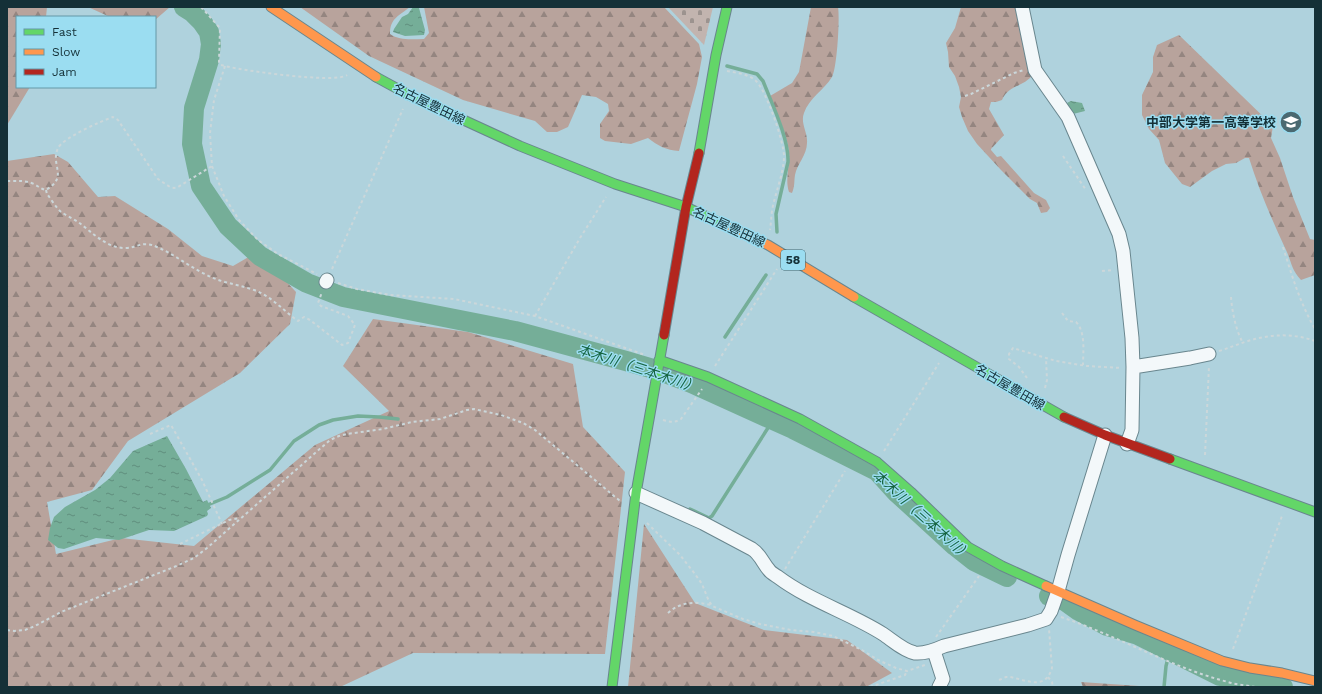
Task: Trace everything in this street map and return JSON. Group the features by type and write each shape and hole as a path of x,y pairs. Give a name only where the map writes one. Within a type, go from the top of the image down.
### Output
{"street":[{"name":"名古屋豊田線","path":"271,7 376,77 409,95 520,146 615,184 686,207 765,244 876,310 1076,423 1127,444 1315,512"},
{"path":"612,687 632,511 686,207 702,143 714,68 727,7"},
{"path":"1022,7 1034,68 1068,117 1118,234 1123,251 1132,338 1133,368 1132,430 1127,444"},
{"path":"1133,368 1209,354"},
{"path":"659,360 708,377 800,419 877,462 968,546 1002,566 1208,656 1250,668 1282,673 1315,682"},
{"path":"935,655 944,646 1028,625 1049,614 1058,591 1104,435"},
{"path":"636,493 703,523 752,549 759,554 769,570 790,586 880,632 906,650 914,653 935,655"},
{"path":"935,655 943,679 939,687"}],"path":[{"path":"201,7 220,28 219,62 221,65 304,77 335,79 344,78 359,66"},
{"path":"225,66 214,100 210,134 212,166 224,196 239,220 258,240 278,254 327,281 357,289 390,295 454,299 534,316 659,360"},
{"path":"714,68 744,74 756,81 764,94 780,133 785,156 772,211 770,234 765,244"},
{"path":"964,96 1014,73 1034,68"},
{"path":"327,281 409,95"},
{"path":"46,190 53,186 58,178 57,153 60,145 81,131 113,117 118,120 158,179 170,187 178,187 212,166"},
{"path":"7,181 22,180 46,190 50,198 61,212 80,223 95,236 116,247 126,248 142,244 156,246 168,251 204,274 219,281 262,293 298,322 304,317 342,345 348,343 355,325 348,316 321,306 318,303 319,299"},
{"path":"534,316 580,238 615,184"},
{"path":"1283,247 1296,290 1306,314 1315,329"},
{"path":"708,377 785,256"},
{"path":"1231,297 1231,306 1238,335 1243,343"},
{"path":"1062,313 1068,321 1079,324 1083,341 1083,366"},
{"path":"1205,472 1209,354 1259,338 1292,335 1303,336 1315,341"},
{"path":"1026,395 1029,390 1027,377 1019,367 1009,359 1009,354 1013,348 1056,361 1083,366 1133,368"},
{"path":"877,462 947,350"},
{"path":"1038,402 1046,386 1046,358"},
{"path":"649,417 677,422 681,419 698,396"},
{"path":"7,630 14,632 25,630 61,612 194,558 330,440 339,436 383,429 412,422 440,419 467,410 474,410 508,418 523,423 535,430 647,523 680,556 702,584 712,606"},
{"path":"150,434 171,425 202,480 222,524"},
{"path":"779,578 845,471"},
{"path":"1228,662 1287,502"},
{"path":"180,544 229,520 241,518"},
{"path":"870,687 898,678 907,671 924,666 935,655 932,643 979,576"},
{"path":"668,613 672,609 685,604 700,602 760,624 833,636 857,647 887,665 907,671"},
{"path":"999,680 1010,676 1038,683 1042,682 1048,677 1052,668 1048,624 1049,614 1088,626 1175,664 1202,674 1233,683 1255,687"},
{"path":"1048,677 1052,682 1053,687"},
{"path":"1232,687 1233,683"}],"green space":[{"path":"7,7 47,7 46,16 16,16 16,88 29,88 7,125"},
{"path":"88,7 170,7 156,19 156,16 108,16"},
{"path":"300,7 410,7 393,21 390,34 402,39 424,39 429,33 424,7 664,7 699,44 702,57 697,84 679,151 662,147 648,138 631,144 605,141 600,138 600,124 609,111 608,104 596,97 582,95 568,127 557,132 547,132 535,121 463,100 369,56"},
{"path":"668,7 713,7 704,45"},
{"path":"811,7 838,7 839,21 837,54 832,77 809,103 804,113 803,120 807,147 796,171 792,193 789,192 787,181 789,152 787,140 770,96 792,83 799,72"},
{"path":"961,7 1017,7 1031,77 1027,81 1011,89 1002,100 991,102 989,109 1004,135 991,150 997,157 1001,156 1034,193 1046,200 1050,208 1047,212 1041,213 1037,203 1030,199 977,144 968,131 962,117 959,107 961,97 959,87 955,76 949,67 946,43 955,28"},
{"path":"1179,35 1273,126 1271,138 1310,239 1315,240 1315,275 1301,280 1295,272 1266,205 1249,158 1245,158 1236,163 1226,164 1212,171 1190,187 1182,184 1165,163 1159,140 1149,129 1142,115 1142,95 1153,72 1153,57 1157,45"},
{"path":"54,154 68,162 98,197 115,196 168,229 202,256 233,266 252,255 283,278 296,292 290,324 240,373 128,441 92,490 47,502 56,554 121,538 194,546 315,445 389,411 343,366 373,319 468,332 573,364 583,427 625,472 605,654 413,653 340,687 7,687 7,161"},
{"path":"644,524 695,603 764,630 847,640 892,673 866,687 628,687"},
{"path":"1081,682 1154,687 1083,687"}],"water":[{"path":"413,7 419,8 425,30 424,35 405,36 393,32 402,17 408,14"},
{"path":"1071,101 1082,103 1085,111 1073,114 1067,103"},
{"path":"167,436 203,502 207,500 211,508 207,511 207,516 174,531 149,530 119,540 96,538 64,549 58,548 48,540 54,517 65,507 95,490 110,478 133,451"}],"waterway":[{"name":"本木川（三本木川）","path":"184,7 192,12 202,22 209,32 211,44 209,60 194,108 192,144 201,186 228,226 260,256 307,283 343,297 515,331 657,370 691,383 793,429 877,471 896,492 955,546 974,561 1007,577"},
{"path":"727,66 757,74 763,81 783,132 788,153 788,162 776,214 777,232"},
{"path":"725,337 766,275"},
{"path":"205,506 227,497 270,470 294,441 319,425 333,420 358,416 398,419"},
{"path":"690,509 709,518 712,516 773,420"},
{"name":"本木川（三本木川）","path":"1049,596 1065,601 1079,611 1107,626 1138,635 1220,676 1283,687"},
{"path":"1164,687 1166,666 1170,651"}],"traffic: fast":[{"path":"699,153 716,55 727,7"},
{"path":"376,77 409,95 520,146 615,184 686,207 729,227"},
{"path":"854,297 1064,417"},
{"path":"612,687 636,493 664,335"},
{"path":"659,360 708,377 800,419 877,462 911,492 968,547 1002,566 1046,586"},
{"path":"1170,459 1315,512"}],"traffic: slow":[{"path":"271,7 376,77"},
{"path":"729,227 768,245 854,297"},
{"path":"1046,586 1222,661 1315,681"}],"traffic: jam":[{"path":"664,335 686,207 699,153"},
{"path":"1064,417 1105,435 1170,459"}],"place":[{"name":"中部大学第一高等学校","path":"1291,122"}]}
